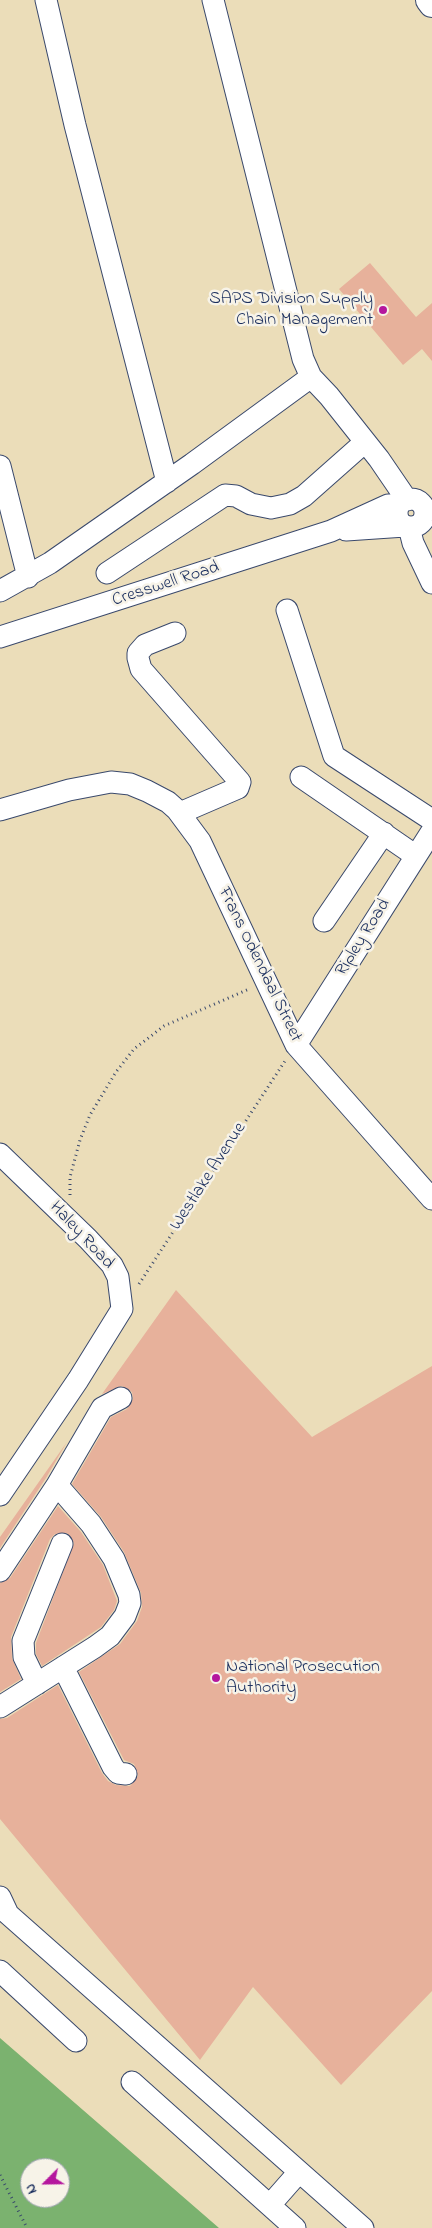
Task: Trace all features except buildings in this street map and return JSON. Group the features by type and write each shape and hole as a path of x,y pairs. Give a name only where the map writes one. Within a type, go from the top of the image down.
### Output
{"main road":[{"path":"429,0 432,4"}],"street":[{"path":"46,0 75,125 166,482"},
{"path":"213,0 297,342 311,377 329,396 365,442 416,512 427,542 429,577"},
{"path":"0,591 28,577 166,482 311,377"},
{"path":"107,573 225,495 236,496 251,504 272,508 290,504 304,496 365,442"},
{"path":"0,466 28,577"},
{"name":"Cresswell Road","path":"0,637 331,530 388,505 416,512"},
{"path":"287,610 334,756 432,820"},
{"path":"175,633 145,645 138,653 141,669 151,683 240,782 238,788 180,813"},
{"path":"301,777 416,856"},
{"name":"Frans Odendaal Street","path":"0,810 94,784 130,784 158,796 180,813 200,841 296,1045 432,1198"},
{"name":"Ripley Road","path":"296,1045 432,831"},
{"path":"324,921 384,834"},
{"name":"Haley Road","path":"0,1154 71,1222 112,1265 120,1285 122,1309"},
{"path":"0,1495 122,1309"},
{"path":"0,1571 57,1485 102,1408 121,1398"},
{"path":"0,1707 110,1636 125,1616 130,1603 125,1584 103,1540 57,1485"},
{"path":"37,1684 24,1656 23,1641 62,1544"},
{"path":"63,1667 112,1767 118,1773 126,1774"},
{"path":"0,1897 8,1914 363,2228"},
{"path":"0,1971 76,2041"},
{"path":"132,2082 295,2228"},
{"path":"270,2205 299,2172"}],"path":[{"path":"71,1222 70,1177 80,1140 90,1115 124,1060 154,1032 266,981"},
{"name":"Westlake Avenue","path":"122,1309 296,1045"},
{"path":"0,2176 27,2228"}],"green space":[{"path":"0,2038 219,2228 0,2228"}],"place":[{"name":"SAPS Division Supply Chain Management","path":"383,310"},
{"name":"National Prosecution Authority","path":"216,1678"}]}
